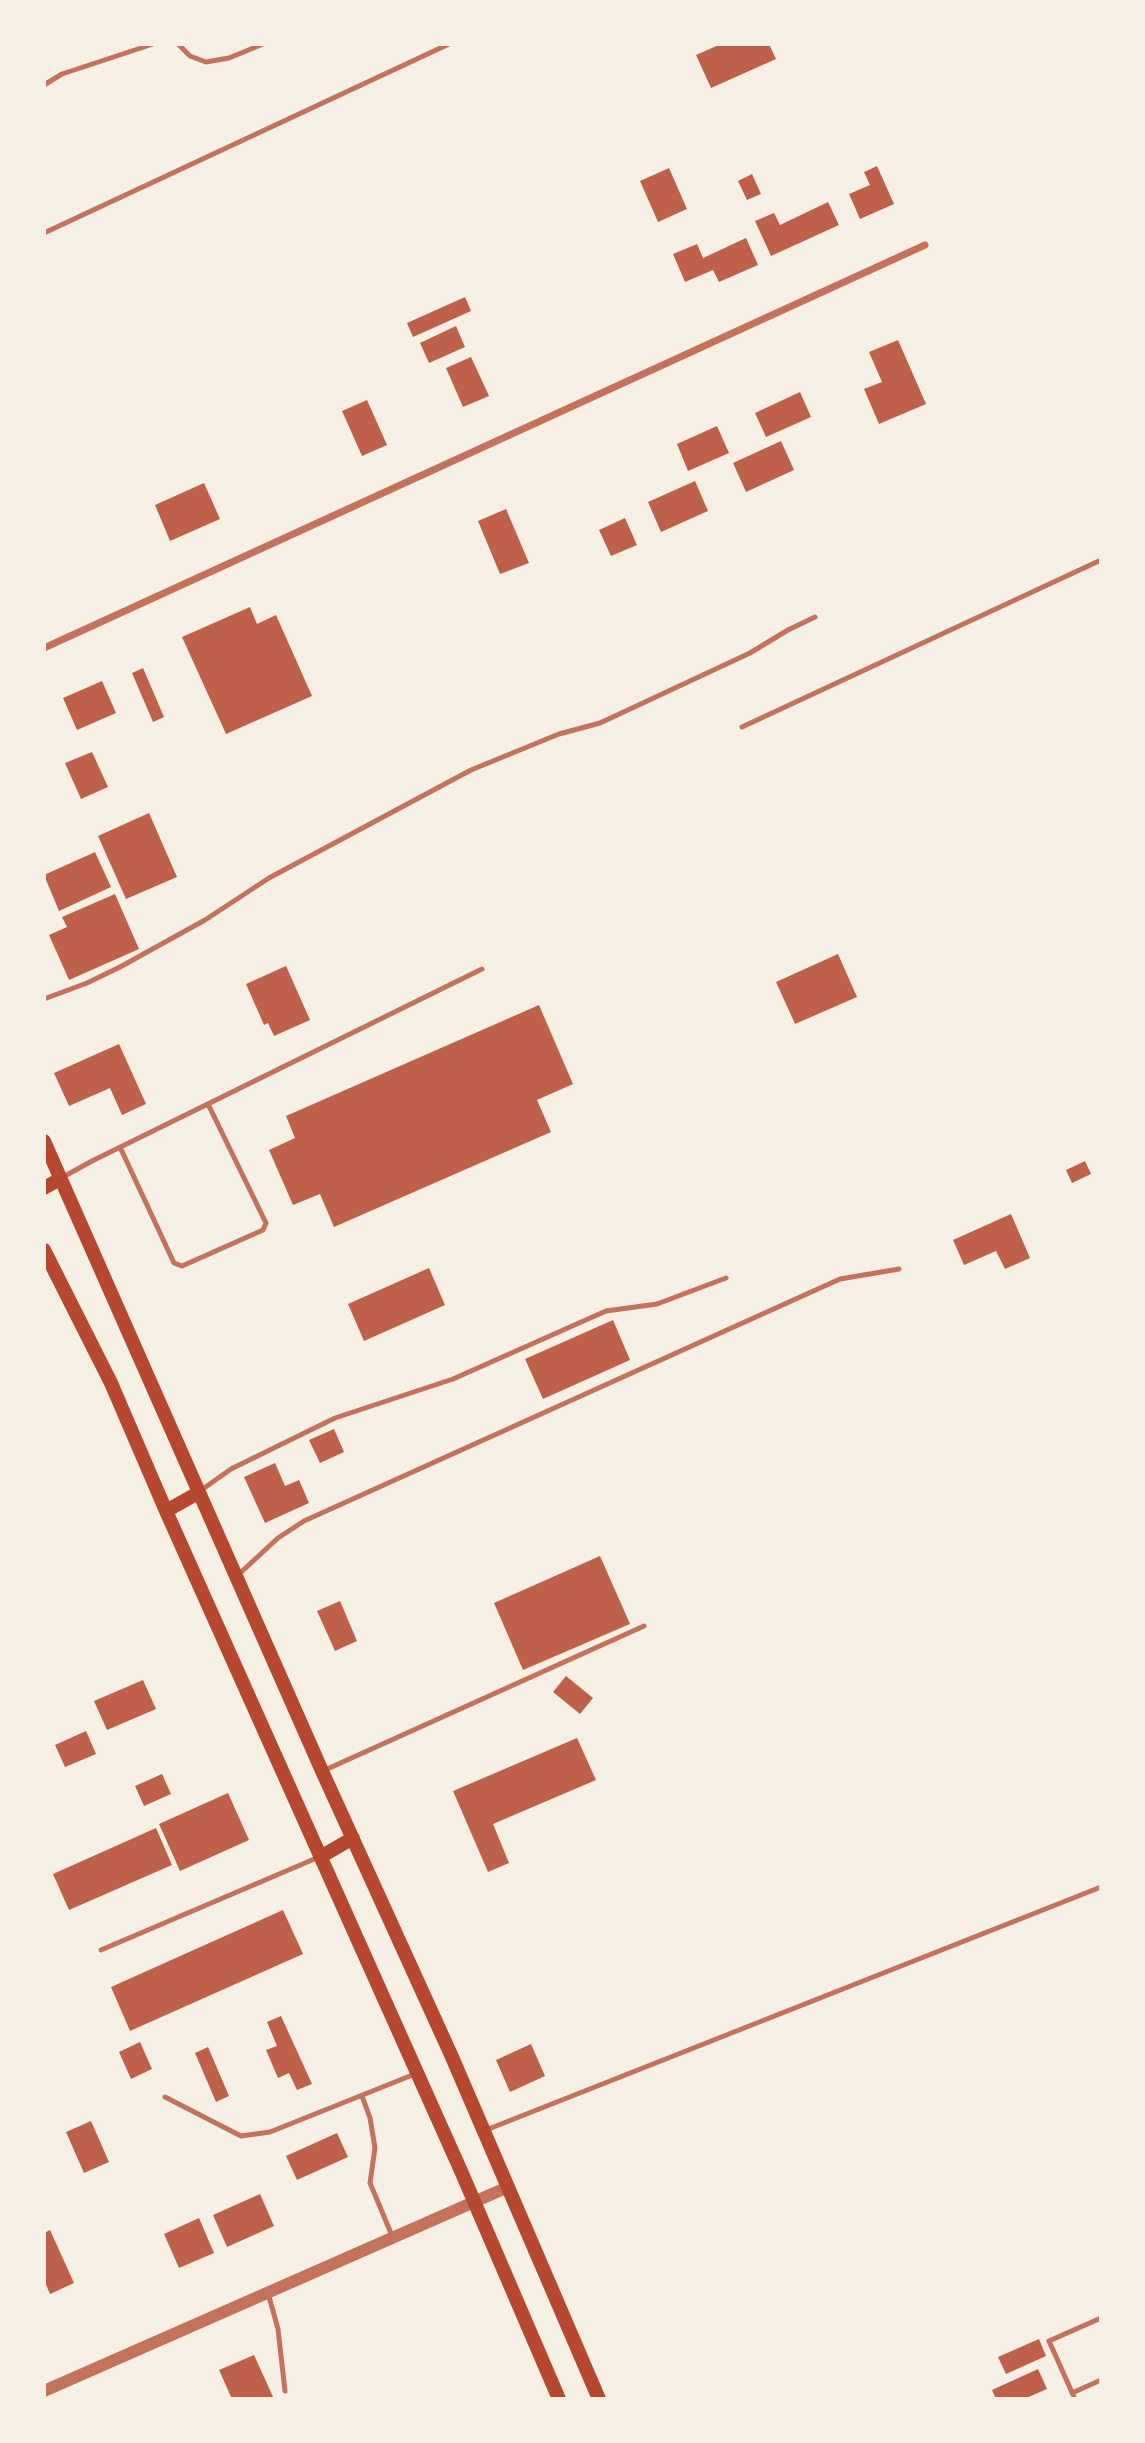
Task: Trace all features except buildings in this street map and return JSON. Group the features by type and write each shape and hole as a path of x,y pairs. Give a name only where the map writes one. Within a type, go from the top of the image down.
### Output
{"main road":[{"path":"44,1141 198,1493 484,2131 599,2399"},
{"path":"44,1188 60,1179"},
{"path":"44,1250 111,1383 418,2073 559,2399"},
{"path":"166,1511 198,1493"},
{"path":"322,1856 353,1839"}],"street":[{"path":"44,648 925,245"},
{"path":"44,2391 508,2187"}],"lane":[{"path":"44,85 62,74 153,44"},
{"path":"178,44 190,56 205,62 229,58 263,44"},
{"path":"427,44 431,52"},
{"path":"44,221 46,232 449,44"},
{"path":"743,727 1101,560"},
{"path":"44,999 120,967 205,920 269,878 471,770 559,734 613,717 750,653 815,617"},
{"path":"60,1179 482,969"},
{"path":"120,1147 174,1263 182,1266 263,1230 266,1223 208,1104"},
{"path":"236,1577 278,1538 303,1521 840,1279 899,1269"},
{"path":"198,1493 231,1469 335,1418 453,1379 606,1311 657,1304 726,1278"},
{"path":"322,1771 644,1626"},
{"path":"101,1950 322,1856"},
{"path":"484,2131 1101,1887"},
{"path":"165,2097 241,2136 270,2133 418,2073"},
{"path":"362,2096 370,2118 375,2148 370,2183 393,2238"},
{"path":"268,2293 278,2329 285,2392"},
{"path":"1101,2318 1049,2341 1074,2396 1101,2380"}]}
